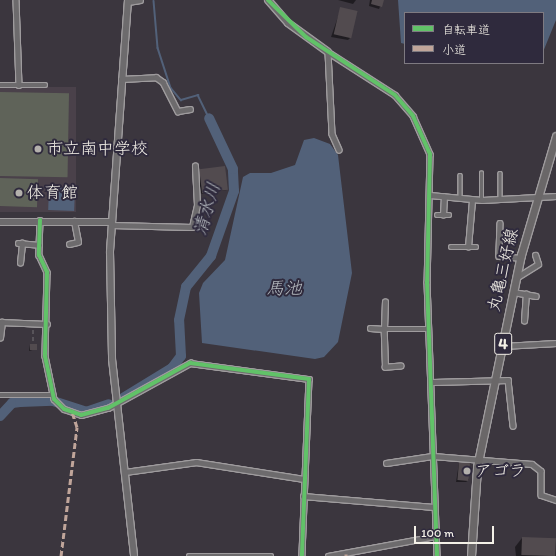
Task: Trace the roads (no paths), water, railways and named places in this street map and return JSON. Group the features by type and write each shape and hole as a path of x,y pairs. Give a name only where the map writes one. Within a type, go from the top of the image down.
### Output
{"main road":[{"name":"丸亀三好線","path":"471,556 470,525 479,458 520,258 556,136"}],"street":[{"path":"16,0 19,85"},
{"path":"134,556 116,404 110,291 111,224 128,1 140,0"},
{"path":"268,0 288,23 328,52 385,88 413,116 430,154 429,329 432,382 434,507 437,556"},
{"path":"328,52 332,86 332,134 339,150"},
{"path":"121,79 156,77 163,82 178,111 190,109"},
{"path":"0,85 45,85"},
{"path":"0,222 40,220 192,227 197,205 195,166"},
{"path":"430,195 472,200 556,196"},
{"path":"437,215 446,215 444,197"},
{"path":"468,247 472,200"},
{"path":"40,220 39,245 47,272 47,324 45,356 54,399"},
{"path":"69,244 78,242 74,221"},
{"path":"500,223 499,256 520,258"},
{"path":"20,263 20,243 39,245"},
{"path":"494,246 500,246"},
{"path":"451,247 476,247"},
{"path":"516,278 538,264 535,255"},
{"path":"513,292 536,296"},
{"path":"524,321 526,294"},
{"path":"385,302 384,329 386,367 401,366"},
{"path":"0,338 1,322 47,324"},
{"path":"370,328 429,329"},
{"path":"503,346 556,343"},
{"path":"0,395 54,399 81,415 116,404 190,364 309,379 303,496 302,556"},
{"path":"432,382 508,380 513,426"},
{"path":"386,463 433,456 479,458 538,467 540,495 556,500"},
{"path":"125,472 196,462 304,479"},
{"path":"303,496 434,507"},
{"path":"328,556 436,536"},
{"path":"189,556 271,556"}],"lane":[{"path":"481,173 481,200"},
{"path":"500,173 500,199"},
{"path":"460,175 460,199"}],"water":[{"path":"398,0 556,0 556,20 544,50 544,12 404,12 404,44 401,43"},
{"name":"馬池","path":"314,138 330,144 338,155 352,273 338,342 324,357 315,359 202,343 199,293 203,283 225,260 243,177 250,173 271,173 295,165 304,140"},
{"path":"49,187 75,188 74,211 48,210"}],"waterway":[{"name":"清水川","path":"154,1 158,48 171,88 181,100 198,95 209,118"},
{"name":"清水川","path":"123,398 172,368 181,356 179,320 186,287 211,256 234,191 233,169 209,118"},
{"name":"清水川","path":"0,416 12,403 20,402 53,401 86,412 109,404"}],"place":[{"name":"市立南中学校","path":"38,149"},
{"name":"体育館","path":"19,193"},
{"name":"アゴラ","path":"467,471"}]}
